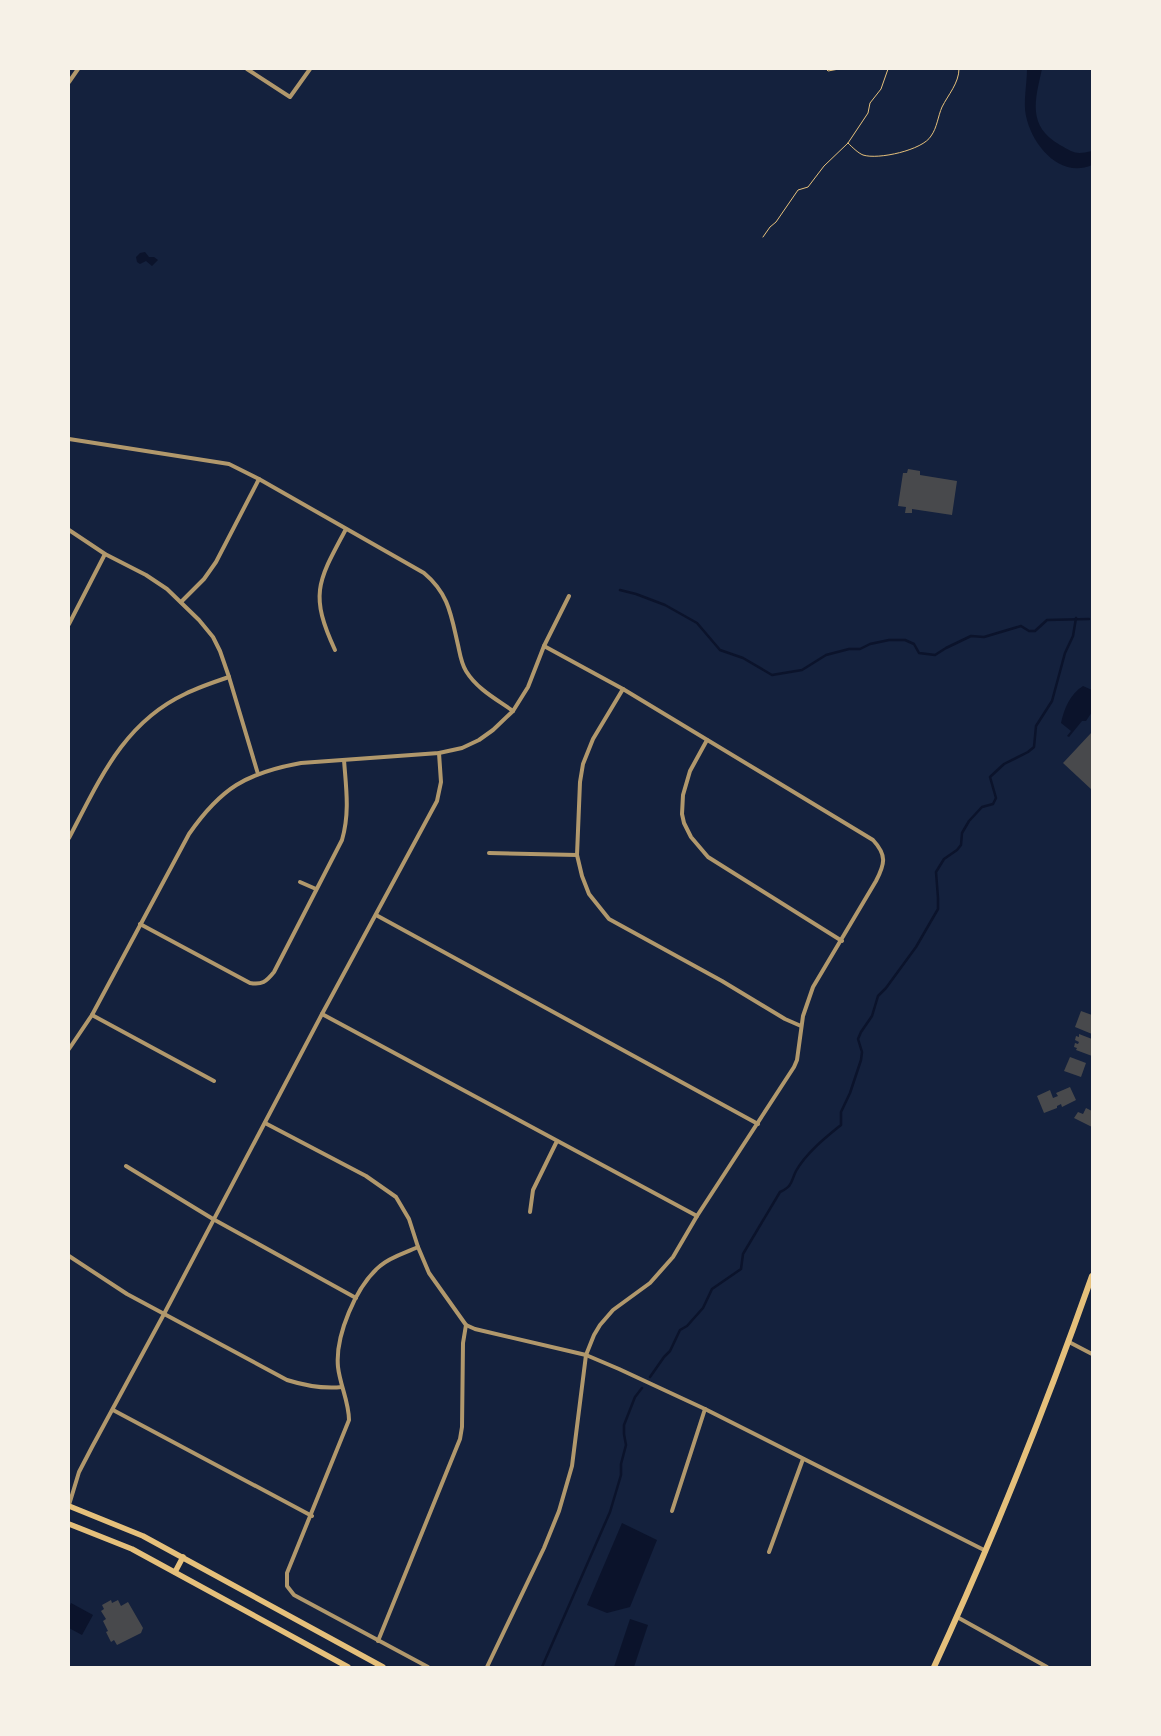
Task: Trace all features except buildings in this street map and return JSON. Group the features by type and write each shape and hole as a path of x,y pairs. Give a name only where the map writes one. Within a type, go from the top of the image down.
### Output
{"main road":[{"path":"934,1667 986,1551 1069,1342 1092,1276"},
{"path":"69,1506 119,1525 383,1667"},
{"path":"69,1524 132,1549 348,1667"},
{"path":"175,1572 183,1558"}],"street":[{"path":"69,82 78,69"},
{"path":"247,69 290,97 310,69"},
{"path":"69,438 229,464 259,479 424,573 447,601 460,658 465,670 483,690 513,711"},
{"path":"181,602 204,579 216,562 259,479"},
{"path":"335,650 322,616 319,590 327,564 346,529"},
{"path":"69,530 167,589 199,620 213,637 229,677 258,774"},
{"path":"69,624 106,554"},
{"path":"69,1049 92,1015 189,834 202,816 228,789 243,780 278,767 301,763 439,753 462,748 479,740 513,711 528,688 544,646 568,596"},
{"path":"487,1667 544,1548 559,1511 572,1466 586,1355 594,1335 603,1321 614,1310 650,1284 673,1257 697,1216 794,1067 797,1060 806,1004 813,987 882,871 884,860 881,850 873,840 623,689 553,649 544,646"},
{"path":"69,838 104,772 131,733 143,722 184,694 229,677"},
{"path":"623,689 593,739 583,764 580,782 577,855 589,894 609,920 722,981 785,1019 801,1026"},
{"path":"707,740 690,771 683,795 682,814 684,823 691,836 708,857 842,941"},
{"path":"69,1506 79,1472 437,801 441,782 439,753"},
{"path":"140,924 250,983 266,982 274,972 342,840 347,825 348,811 344,760"},
{"path":"489,853 577,855"},
{"path":"300,882 316,889"},
{"path":"376,915 758,1124"},
{"path":"322,1014 697,1216"},
{"path":"92,1015 214,1081"},
{"path":"265,1122 366,1176 396,1197 409,1219 429,1273 466,1325 475,1329 586,1355 705,1409 986,1551"},
{"path":"530,1212 533,1190 557,1141"},
{"path":"126,1166 213,1219 356,1298"},
{"path":"418,1247 381,1265 371,1275 356,1298 342,1333 338,1366 348,1407 349,1420 312,1516 287,1573 287,1586 294,1595 428,1667"},
{"path":"69,1256 127,1294 287,1380 326,1389 342,1388"},
{"path":"378,1641 460,1439 462,1426 463,1343 466,1325"},
{"path":"1069,1342 1092,1354"},
{"path":"672,1511 705,1409"},
{"path":"113,1410 312,1516"},
{"path":"769,1552 802,1459"},
{"path":"957,1618 1046,1667"}],"path":[{"path":"826,69 828,71 839,69"},
{"path":"763,237 798,190 808,188 824,166 848,143 868,113 870,103 880,89 888,69"},
{"path":"848,143 862,154 876,157 918,146 927,141 958,78 960,69"}],"water":[{"path":"1027,69 1042,69 1037,91 1036,111 1042,129 1049,138 1072,151 1082,153 1092,151 1092,165 1080,168 1069,167 1059,163 1049,157 1034,138 1025,111"},
{"path":"145,252 149,257 154,257 158,260 152,266 146,261 140,264 137,262 136,257 140,253"},
{"path":"1083,686 1092,690 1092,712 1086,721 1082,721 1069,737 1067,736 1071,731 1061,723 1062,718 1071,698"},
{"path":"622,1523 657,1540 630,1607 607,1613 587,1605"},
{"path":"71,1603 93,1615 82,1635 69,1628 69,1608"},
{"path":"630,1619 648,1625 634,1667 614,1667"}],"waterway":[{"path":"620,590 665,605 697,623 720,650 743,658 772,675 802,670 826,655 849,649 860,649 870,644 889,640 905,640 914,644 919,653 935,655 971,636 984,637 1021,626 1029,631 1035,631 1047,620 1089,619"},
{"path":"650,1377 670,1351 680,1330 687,1326 703,1308 712,1289 741,1269 743,1254 780,1192 791,1183 800,1164 816,1146 841,1125 841,1112 850,1093 861,1060 862,1052 858,1039 861,1032 872,1016 878,996 916,947 938,909 936,872 944,859 961,845 962,833 969,821 982,807 993,804 996,798 990,777 1004,764 1034,747 1036,726 1052,701 1065,653 1073,636 1076,618"},
{"path":"542,1667 610,1512 621,1475 621,1464 626,1445 624,1425 635,1397 642,1388"}]}
